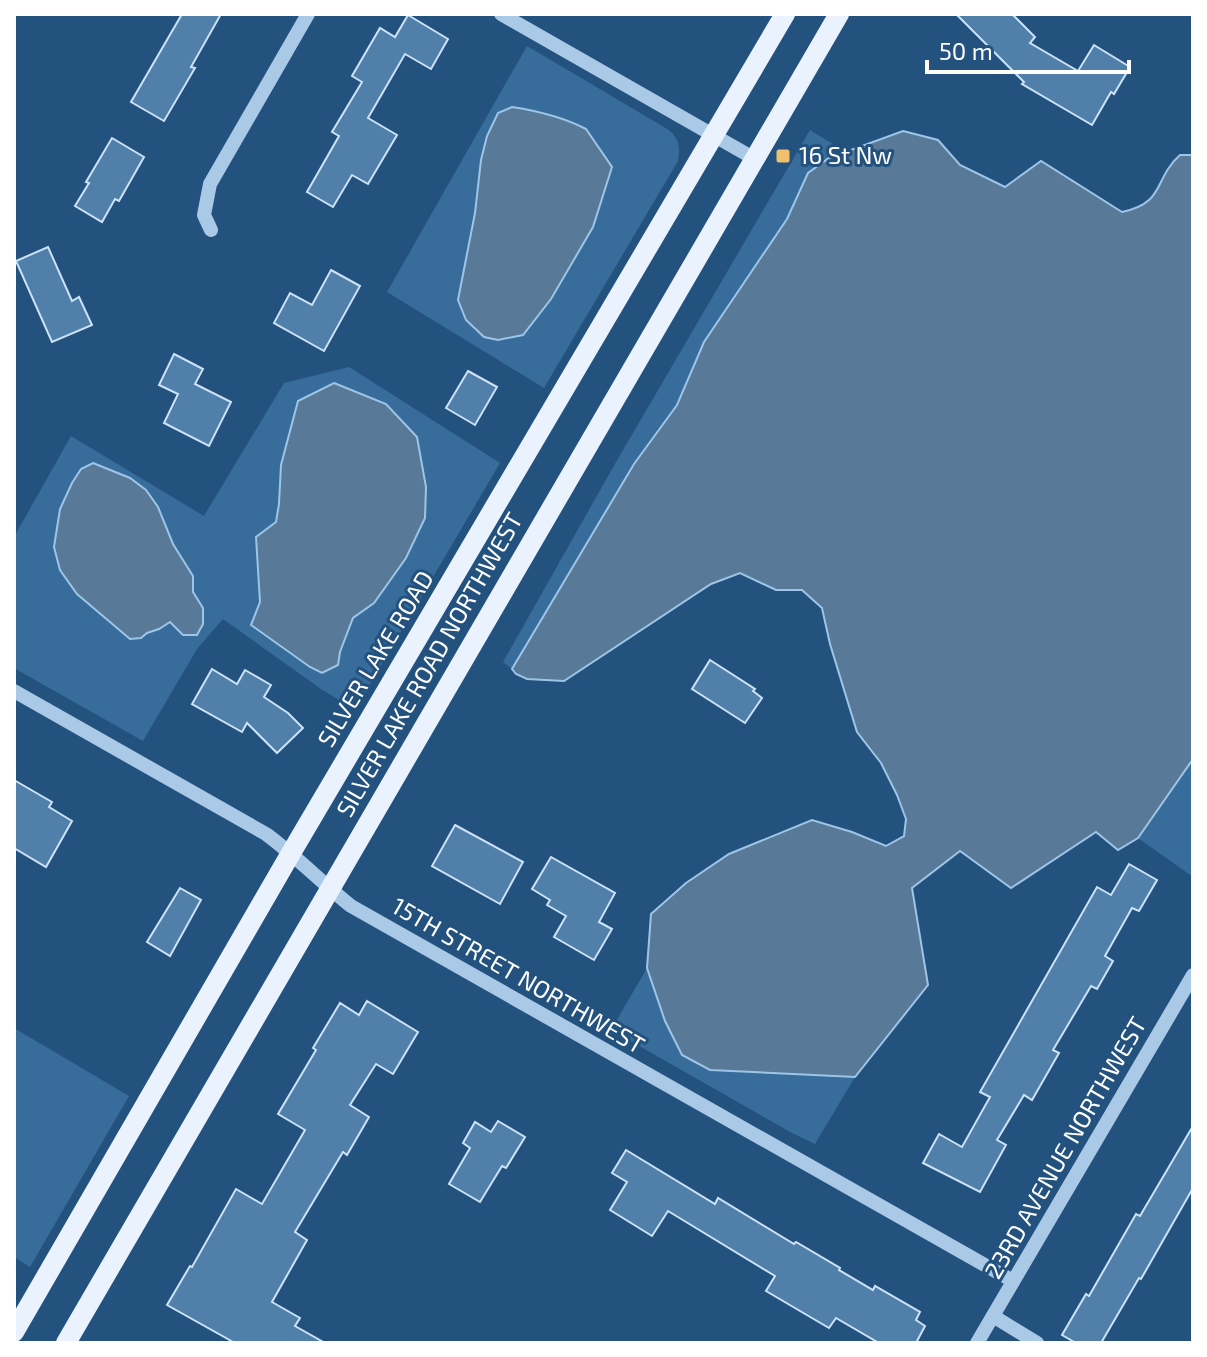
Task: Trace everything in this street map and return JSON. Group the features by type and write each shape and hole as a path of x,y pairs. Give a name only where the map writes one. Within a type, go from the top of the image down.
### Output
{"main road":[{"name":"SILVER LAKE ROAD","path":"14,1332 291,853 785,14"},
{"name":"SILVER LAKE ROAD NORTHWEST","path":"66,1343 839,14"}],"street":[{"path":"211,230 204,215 210,184 308,14"},
{"path":"501,14 755,159"},
{"name":"15TH STREET NORTHWEST","path":"14,691 266,834 351,906 388,928 1013,1281"},
{"name":"23RD AVENUE NORTHWEST","path":"977,1343 1193,975"},
{"path":"993,1316 1037,1343"}],"shaded area":[{"path":"527,46 669,130 677,141 678,161 544,388 387,292","holes":["561,118 586,129 612,167 593,227 551,299 523,335 458,300 475,213 481,160"]},
{"path":"512,107 550,115 586,129 612,167 593,227 551,299 523,335 498,340 484,337 466,320 458,300 487,136 498,113"},
{"path":"810,130 846,152 829,158 808,173 787,219 704,342 677,405 634,464 512,669 503,662"},
{"path":"903,131 938,140 960,165 1005,187 1041,161 1122,212 1146,203 1180,155 1193,155 1193,759 1138,838 1118,850 1096,832 1011,888 960,851 912,888 928,985 855,1077 710,1070 682,1055 665,1021 647,968 651,914 686,883 729,854 812,820 886,846 904,836 906,819 897,795 881,763 857,732 822,608 802,590 776,590 740,573 711,584 564,681 527,679 512,669 634,464 677,405 704,342 787,219 808,173 829,158"},
{"path":"349,367 500,463 355,710 223,619 197,649 143,741 14,668 14,537 71,436 204,516 284,383","holes":["81,469 158,507 173,544 193,576 193,592 203,608 183,635 170,622 141,638 130,639 77,594 60,570 54,547 60,509","279,504 406,558 374,603 353,618 338,665 321,673 251,625 260,602"]},
{"path":"334,383 386,404 417,437 426,487 425,518 406,558 374,603 353,618 338,665 322,673 251,625 260,602 256,537 276,522 281,465 298,401"},
{"path":"93,463 130,478 146,490 158,507 173,544 193,576 193,592 203,608 203,624 197,635 183,635 170,622 141,638 130,639 77,594 60,570 54,547 60,509 81,469"},
{"path":"1193,759 1193,877 1138,838"},
{"path":"647,968 665,1021 682,1055 710,1070 855,1077 815,1144 611,1030"},
{"path":"14,1028 129,1096 30,1267 14,1257"}],"building":[{"path":"182,14 221,14 191,67 195,68 164,121 131,102"},
{"path":"956,14 1012,14 1035,37 1030,43 1078,71 1094,45 1130,67 1092,125 1022,84 1024,82"},
{"path":"408,15 448,39 431,69 405,54 368,118 397,135 368,184 352,175 333,207 307,192 339,136 332,132 362,82 352,76 380,28 395,37"},
{"path":"112,138 144,157 119,201 115,199 102,222 75,206"},
{"path":"48,247 72,301 79,297 92,325 52,342 16,261"},
{"path":"331,270 360,286 324,351 274,323 290,293 312,305"},
{"path":"174,354 203,369 195,384 231,402 209,446 164,423 178,394 159,385"},
{"path":"468,371 497,387 475,425 446,408"},
{"path":"710,660 755,689 753,691 762,698 745,723 692,689"},
{"path":"212,669 237,684 245,670 271,685 264,697 288,713 303,728 277,753 247,723 242,732 192,704"},
{"path":"14,780 52,802 49,807 72,821 46,867 14,848"},
{"path":"455,825 523,862 500,904 432,866"},
{"path":"551,857 615,893 599,922 612,929 594,960 554,937 566,916 547,905 550,900 532,889"},
{"path":"1129,864 1157,880 1139,911 1132,908 1105,956 1113,961 1097,989 1091,986 1053,1050 1059,1053 1032,1100 1024,1095 997,1140 1006,1145 980,1192 923,1163 939,1134 962,1147 990,1097 980,1092 1097,887 1111,895"},
{"path":"180,888 201,900 170,956 147,942"},
{"path":"367,1001 418,1032 393,1074 376,1064 350,1105 369,1117 347,1155 343,1152 295,1232 307,1240 272,1302 300,1318 295,1326 325,1343 235,1343 167,1305 236,1189 262,1204 305,1130 278,1114 340,1003 359,1015"},
{"path":"498,1121 525,1137 506,1168 502,1166 480,1202 449,1184 470,1148 463,1143 475,1122 491,1132"},
{"path":"1193,1126 1193,1188 1101,1343 1076,1343 1062,1335 1086,1294 1089,1296 1136,1214 1140,1216"},
{"path":"626,1150 715,1204 718,1198 873,1290 875,1286 920,1312 916,1320 925,1326 916,1343 879,1343 836,1318 829,1328 766,1291 775,1276 668,1211 652,1236 610,1210 627,1182 612,1173"}],"place":[{"name":"16 St Nw","path":"783,156"}]}
